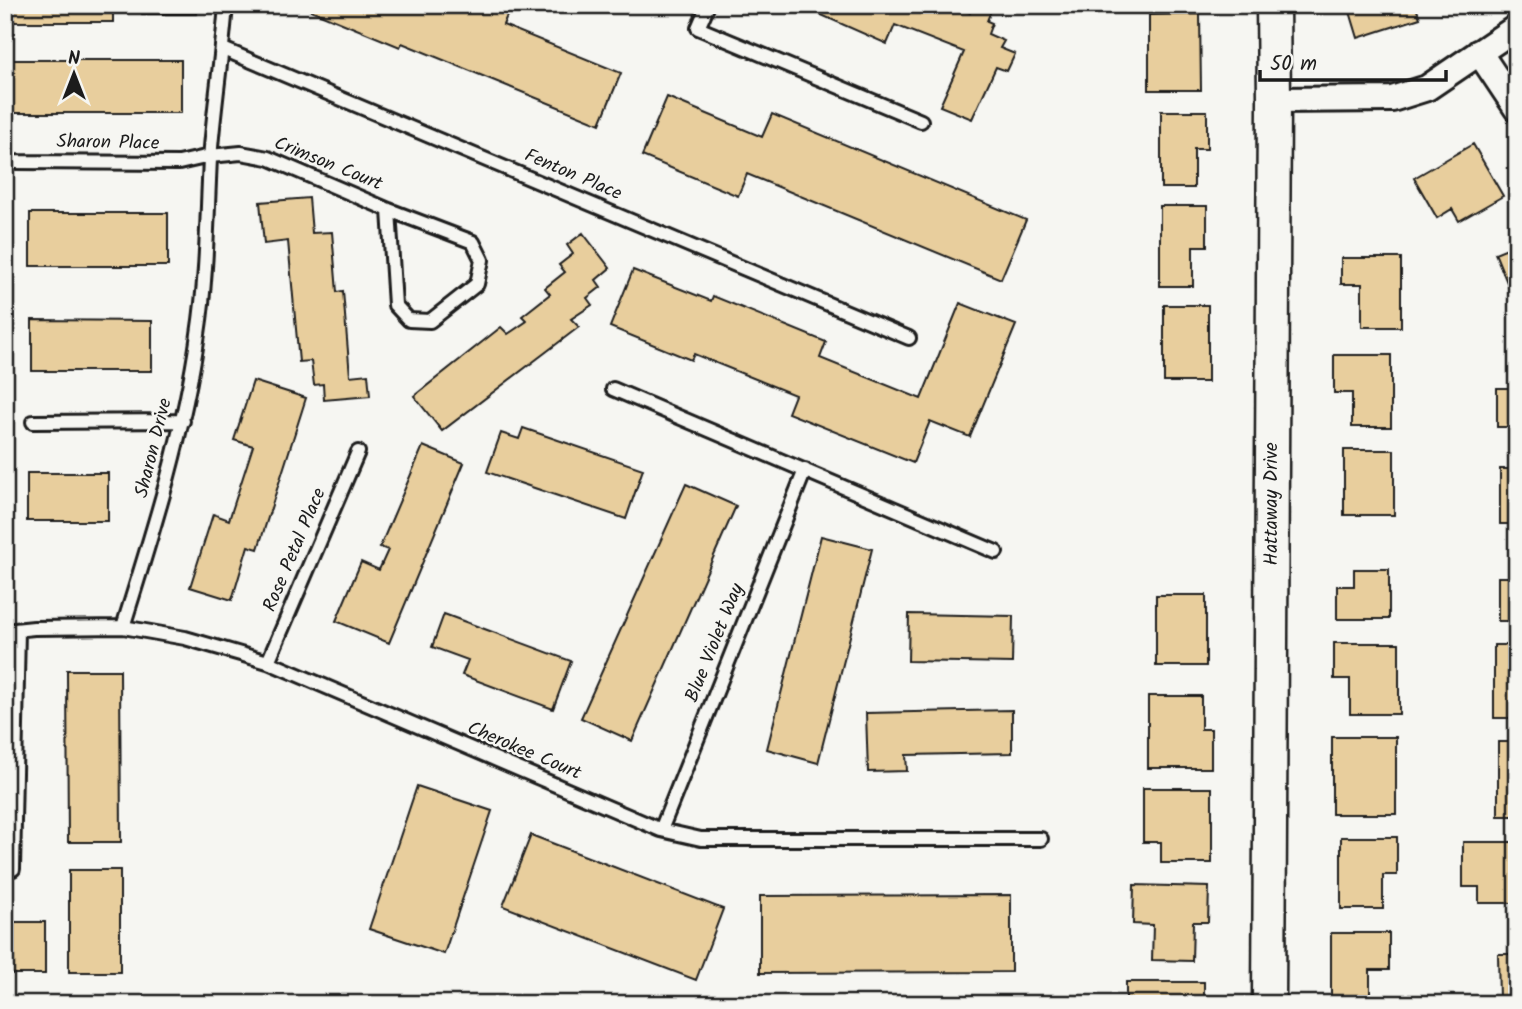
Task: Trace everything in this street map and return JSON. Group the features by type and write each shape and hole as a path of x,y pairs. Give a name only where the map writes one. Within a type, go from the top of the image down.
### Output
{"street":[{"name":"Hattaway Drive","path":"1269,1004 1273,5"},
{"path":"1274,100 1392,99 1427,88 1517,27"},
{"path":"1479,52 1517,109"}],"lane":[{"path":"210,156 226,5"},
{"path":"708,5 698,27 920,121"},
{"name":"Fenton Place","path":"223,49 909,338"},
{"name":"Crimson Court","path":"210,156 241,153 268,158 389,210 473,242 482,260 477,284 430,321 409,320 395,305 389,210"},
{"name":"Sharon Place","path":"5,159 14,162 179,163 210,156"},
{"name":"Sharon Drive","path":"123,627 162,501 183,421 205,274 210,156"},
{"path":"613,389 996,552"},
{"path":"33,422 183,421"},
{"name":"Rose Petal Place","path":"268,662 358,452"},
{"name":"Blue Violet Way","path":"661,830 805,470"},
{"name":"Cherokee Court","path":"12,631 34,628 123,627 185,638 268,662 661,830 701,839 1041,839"},
{"path":"5,869 13,869 12,631"}],"building":[{"path":"5,5 113,5 113,22 5,22"},
{"path":"142,5 196,5 196,14 142,14"},
{"path":"508,5 511,6 503,25 621,73 600,124 402,43 400,47 303,7"},
{"path":"812,5 860,5 874,11 877,5 903,5 909,8 910,5 953,5 970,13 974,5 985,5 992,8 987,21 992,23 988,34 1004,41 1000,48 1015,54 1007,71 996,67 972,119 940,106 964,52 895,25 887,44 810,10"},
{"path":"1348,5 1415,5 1420,18 1358,38"},
{"path":"1200,14 1201,90 1149,90 1149,15"},
{"path":"5,60 181,60 181,113 5,113"},
{"path":"667,97 762,137 772,114 1026,220 1001,279 747,174 738,196 642,156"},
{"path":"1161,111 1207,111 1207,149 1194,149 1194,188 1161,188"},
{"path":"1473,144 1503,196 1459,221 1452,209 1437,218 1414,178"},
{"path":"309,198 312,233 332,232 337,292 343,291 350,376 368,374 370,396 324,400 323,384 314,385 311,361 299,362 288,241 264,244 260,202"},
{"path":"1160,206 1207,206 1207,246 1193,246 1193,286 1160,286"},
{"path":"30,213 168,213 168,266 30,266"},
{"path":"583,233 610,268 596,280 601,287 587,298 592,305 571,319 579,327 442,431 414,396 501,327 508,334 527,321 522,316 550,294 545,288 565,272 559,265 573,254 567,245"},
{"path":"1517,244 1517,301 1515,302 1495,253"},
{"path":"1341,258 1401,258 1401,327 1362,327 1362,284 1341,284"},
{"path":"633,270 711,301 713,296 826,342 820,358 921,399 960,303 1016,325 970,437 930,421 913,463 788,413 795,395 694,354 691,360 610,327"},
{"path":"1164,305 1208,305 1208,382 1164,382"},
{"path":"32,320 152,321 152,371 32,371"},
{"path":"1334,355 1391,355 1391,427 1352,427 1352,393 1334,393"},
{"path":"253,381 306,398 258,549 248,546 232,600 190,587 213,514 229,520 253,446 234,440"},
{"path":"1497,388 1517,388 1517,427 1497,427"},
{"path":"523,428 643,469 626,519 487,472 501,433 519,439"},
{"path":"423,446 464,463 389,643 336,621 361,562 379,570 388,550 380,547"},
{"path":"1344,450 1394,450 1394,515 1344,515"},
{"path":"1500,469 1517,469 1517,524 1500,524"},
{"path":"27,473 108,473 108,521 27,521"},
{"path":"686,484 736,506 632,741 581,718"},
{"path":"821,536 872,549 818,763 767,749"},
{"path":"1516,548 1517,621 1498,621 1498,577 1516,577"},
{"path":"1354,569 1389,569 1389,619 1337,619 1337,586 1354,586"},
{"path":"1156,595 1206,595 1206,666 1156,666"},
{"path":"444,614 571,661 553,709 462,675 468,660 432,647"},
{"path":"909,614 1013,616 1012,663 908,661"},
{"path":"1334,643 1399,643 1399,714 1350,714 1350,679 1334,679"},
{"path":"1494,645 1517,645 1517,718 1494,718"},
{"path":"67,670 120,670 121,842 68,842"},
{"path":"1148,696 1201,696 1201,729 1211,729 1211,768 1148,768"},
{"path":"1012,710 1012,753 906,755 907,771 868,772 866,713"},
{"path":"1332,737 1396,737 1396,814 1332,814"},
{"path":"1498,742 1517,742 1517,816 1498,816"},
{"path":"417,786 492,811 444,954 369,929"},
{"path":"1143,788 1212,788 1212,863 1161,863 1161,842 1143,842"},
{"path":"531,835 723,909 696,980 503,906"},
{"path":"1341,837 1397,837 1397,875 1383,875 1383,909 1341,909"},
{"path":"1463,842 1517,842 1517,903 1479,903 1479,887 1463,887"},
{"path":"69,870 120,870 120,972 69,972"},
{"path":"1134,885 1209,887 1208,922 1193,922 1192,961 1152,960 1153,925 1133,924"},
{"path":"1011,895 1011,972 760,973 760,896"},
{"path":"5,922 45,922 45,974 5,974"},
{"path":"1331,933 1389,933 1389,970 1370,970 1370,1004 1331,1004"},
{"path":"1517,934 1517,998 1499,999 1498,954 1511,954 1511,935"},
{"path":"1126,982 1204,982 1204,1004 1126,1004"}]}
